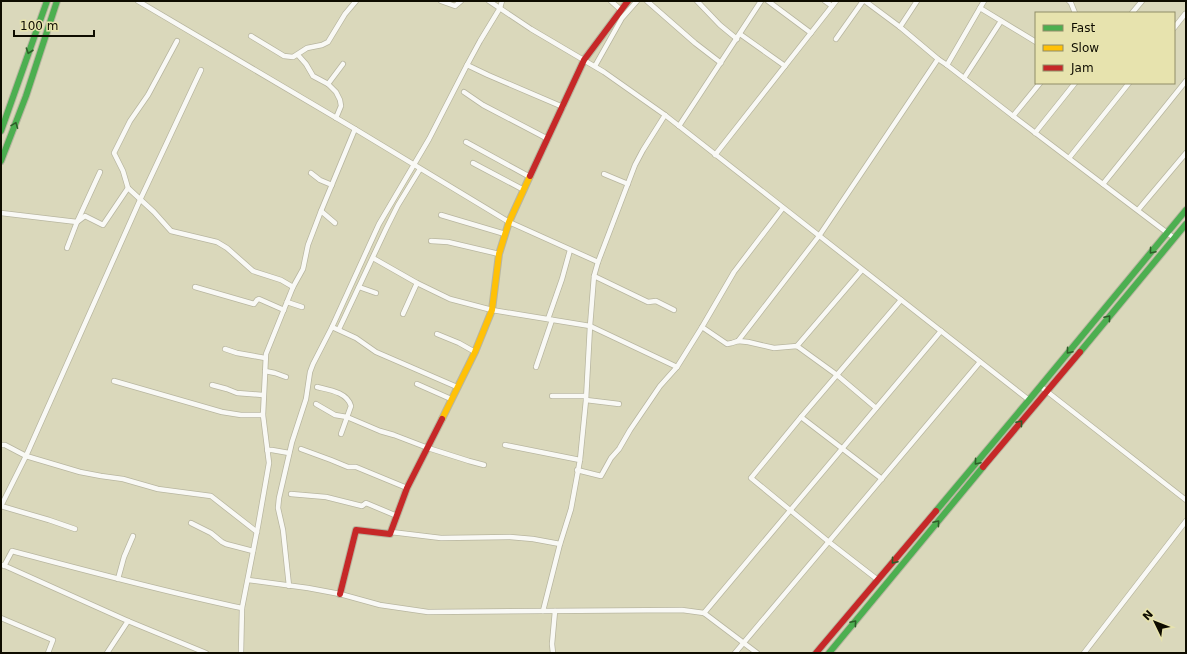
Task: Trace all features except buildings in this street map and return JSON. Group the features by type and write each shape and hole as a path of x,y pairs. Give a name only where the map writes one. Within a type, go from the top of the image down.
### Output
{"main road":[{"path":"1,131 47,1"},
{"path":"1,161 26,96 57,1"},
{"path":"340,594 356,530 390,534 391,532 407,488 475,352 492,310 499,254 509,222 584,60 628,1"},
{"path":"816,653 1029,400 1186,210"},
{"path":"829,653 1186,224"}],"street":[{"path":"138,1 509,222 598,262"},
{"path":"251,36 284,56 293,57 307,48 322,45 328,42 345,14 356,1"},
{"path":"441,1 454,6 461,1"},
{"path":"489,1 530,29 595,66 665,115 1029,400"},
{"path":"289,586 283,530 278,508 290,453 306,399 310,372 379,224 429,139 480,41 500,8 502,1"},
{"path":"611,1 621,10"},
{"path":"595,66 622,18 637,1"},
{"path":"647,1 695,43 721,63"},
{"path":"697,1 720,25 737,39"},
{"path":"679,126 761,1"},
{"path":"768,1 811,33"},
{"path":"825,1 832,6"},
{"path":"715,155 836,1"},
{"path":"836,39 864,1 900,27 938,60 947,65 1174,238"},
{"path":"900,27 917,1"},
{"path":"947,65 984,1"},
{"path":"1133,12 1142,1"},
{"path":"1071,2 1075,12"},
{"path":"980,8 1035,41"},
{"path":"1175,27 1185,14"},
{"path":"964,78 1001,21"},
{"path":"740,34 785,66"},
{"path":"177,41 148,95 130,121 114,153 123,171 128,188 172,231 217,242 227,248 253,271 281,280 293,287"},
{"path":"298,55 306,64 313,76 328,84 336,92 340,100 340,106 336,118"},
{"path":"738,341 820,236 938,60"},
{"path":"328,84 343,64"},
{"path":"467,65 563,107"},
{"path":"75,529 1,506 26,456 140,200 201,70"},
{"path":"1103,184 1186,81"},
{"path":"1013,116 1039,84"},
{"path":"1035,133 1074,84"},
{"path":"1069,158 1128,84"},
{"path":"464,92 480,103 548,139"},
{"path":"543,611 560,544 571,509 580,460 586,398 594,276 635,166 643,150 665,115"},
{"path":"241,653 242,608 269,463 263,415 265,358 293,287 303,268 308,244 355,130"},
{"path":"466,142 530,177"},
{"path":"1138,210 1186,153"},
{"path":"473,163 524,190"},
{"path":"339,329 398,205 420,169"},
{"path":"67,248 100,172"},
{"path":"311,173 320,180 332,185"},
{"path":"604,174 628,184"},
{"path":"1,213 77,222 85,216 103,225 128,188"},
{"path":"577,470 602,476 611,458 619,449 660,386 677,367 734,272 783,208"},
{"path":"321,211 335,223"},
{"path":"441,216 505,234"},
{"path":"431,241 448,242 499,254"},
{"path":"536,367 570,250"},
{"path":"373,258 417,283 450,299 492,310 590,326 677,367"},
{"path":"797,346 862,270"},
{"path":"594,276 648,302 656,301 674,310"},
{"path":"403,314 417,283"},
{"path":"359,286 376,293"},
{"path":"195,287 254,304 258,299 284,310"},
{"path":"878,580 828,542 751,478 900,300"},
{"path":"287,302 302,307"},
{"path":"332,327 356,338 376,352 457,387"},
{"path":"702,327 727,344 738,341 774,348 797,346 837,375 876,408"},
{"path":"704,613 941,331"},
{"path":"437,334 459,343 475,352"},
{"path":"225,349 265,358"},
{"path":"735,653 980,362"},
{"path":"265,371 286,377"},
{"path":"114,381 222,412 241,415 263,415"},
{"path":"416,384 451,399"},
{"path":"212,385 237,393 263,395"},
{"path":"1040,386 1186,500"},
{"path":"316,387 344,395 350,404 342,434"},
{"path":"552,396 586,398 619,404"},
{"path":"316,404 335,415 428,448 484,465"},
{"path":"801,417 882,479"},
{"path":"1,445 5,445 26,456 80,472 123,479 158,489 211,496 257,532"},
{"path":"505,445 580,460"},
{"path":"301,449 348,467 356,467 407,488"},
{"path":"267,450 290,453"},
{"path":"291,494 326,497 362,506 366,504 397,516"},
{"path":"1084,653 1186,521"},
{"path":"191,522 211,533 226,544 253,552"},
{"path":"391,532 441,538 510,537 533,539 560,544"},
{"path":"118,579 124,557 133,536"},
{"path":"206,653 128,621 2,565 12,551 202,600 242,608"},
{"path":"248,580 308,588 340,594 380,605 428,612 496,610 555,612 682,610 704,613 757,653"},
{"path":"553,653 552,644 555,612"},
{"path":"1,618 53,640 48,653"},
{"path":"108,653 128,621"}],"traffic: fast":[{"path":"1,131 47,1"},
{"path":"1,161 26,96 57,1"},
{"path":"936,511 1186,210"},
{"path":"1080,352 1186,224"},
{"path":"829,653 983,467"}],"traffic: slow":[{"path":"442,419 475,352 492,310 499,254 509,222 530,176"}],"traffic: jam":[{"path":"530,176 584,60 628,1"},
{"path":"983,467 1080,352"},
{"path":"340,594 356,530 390,534 407,488 442,419"},
{"path":"816,653 936,511"}]}
